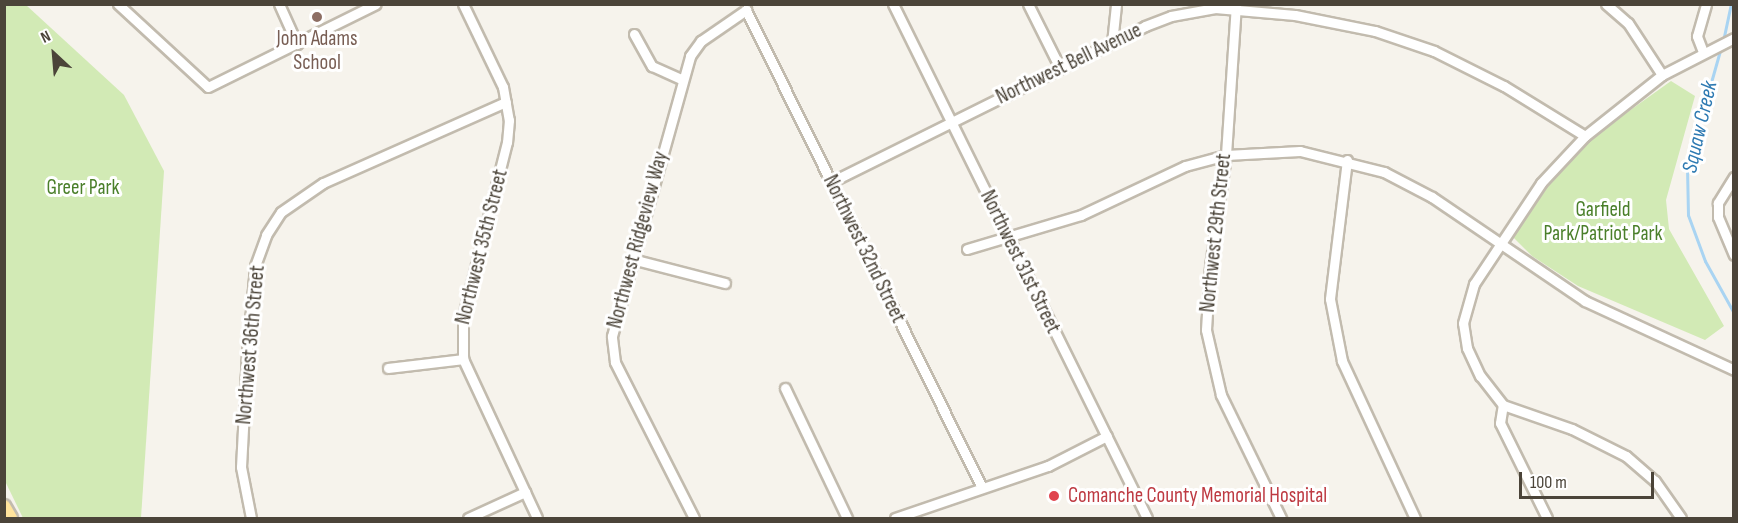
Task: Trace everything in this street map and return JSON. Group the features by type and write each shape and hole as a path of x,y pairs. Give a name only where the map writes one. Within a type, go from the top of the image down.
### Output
{"main road":[{"path":"4,506 10,519"}],"street":[{"path":"118,4 208,87 376,4"},
{"path":"279,4 297,44"},
{"name":"Northwest 35th Street","path":"463,4 506,102 507,142 464,316 463,359 537,519"},
{"name":"Northwest 31st Street","path":"893,4 1147,519"},
{"path":"1028,4 1060,68"},
{"path":"1113,43 1116,4"},
{"path":"1606,4 1628,23 1662,75"},
{"path":"1706,4 1697,36 1707,50"},
{"name":"Northwest Bell Avenue","path":"831,182 1060,68 1171,16 1236,6 1375,31 1434,51 1504,87 1585,136"},
{"name":"Northwest 29th Street","path":"1236,6 1226,155 1210,266 1206,330 1221,395 1281,519"},
{"name":"Northwest Ridgeview Way","path":"694,519 615,362 612,336 681,79 701,41 746,10"},
{"name":"Northwest 32nd Street","path":"746,10 982,488"},
{"path":"634,34 652,66 681,79"},
{"path":"1681,519 1655,481 1626,456 1572,429 1503,405 1476,366 1467,348 1464,322 1474,284 1540,183 1585,136 1662,75 1732,38"},
{"name":"Northwest 36th Street","path":"252,519 241,467 255,266 266,235 281,212 323,183 506,102"},
{"path":"967,249 1082,215 1185,166 1226,155 1300,151 1347,160 1384,172 1432,197 1585,301 1708,354 1734,370"},
{"path":"1347,160 1334,249 1332,309 1342,361 1415,519"},
{"path":"1734,177 1719,203 1719,217 1734,255"},
{"path":"632,260 725,283"},
{"path":"388,368 463,359"},
{"path":"785,388 847,519"},
{"path":"1503,405 1500,423 1547,519"},
{"path":"895,519 1048,466 1107,436"},
{"path":"468,519 525,492"}],"green space":[{"name":"Greer Park","path":"4,5 26,5 124,95 164,171 141,518 23,518 5,481"},
{"name":"Garfield Park/Patriot Park","path":"1671,81 1695,96 1666,200 1669,229 1724,326 1705,340 1578,286 1532,256 1513,237 1560,169 1590,139"}],"waterway":[{"name":"Squaw Creek","path":"1723,41 1731,4"},
{"name":"Squaw Creek","path":"1721,47 1687,167 1688,215 1705,261 1734,313"}],"place":[{"name":"John Adams School","path":"317,17"},
{"name":"Comanche County Memorial Hospital","path":"1054,496"}]}
